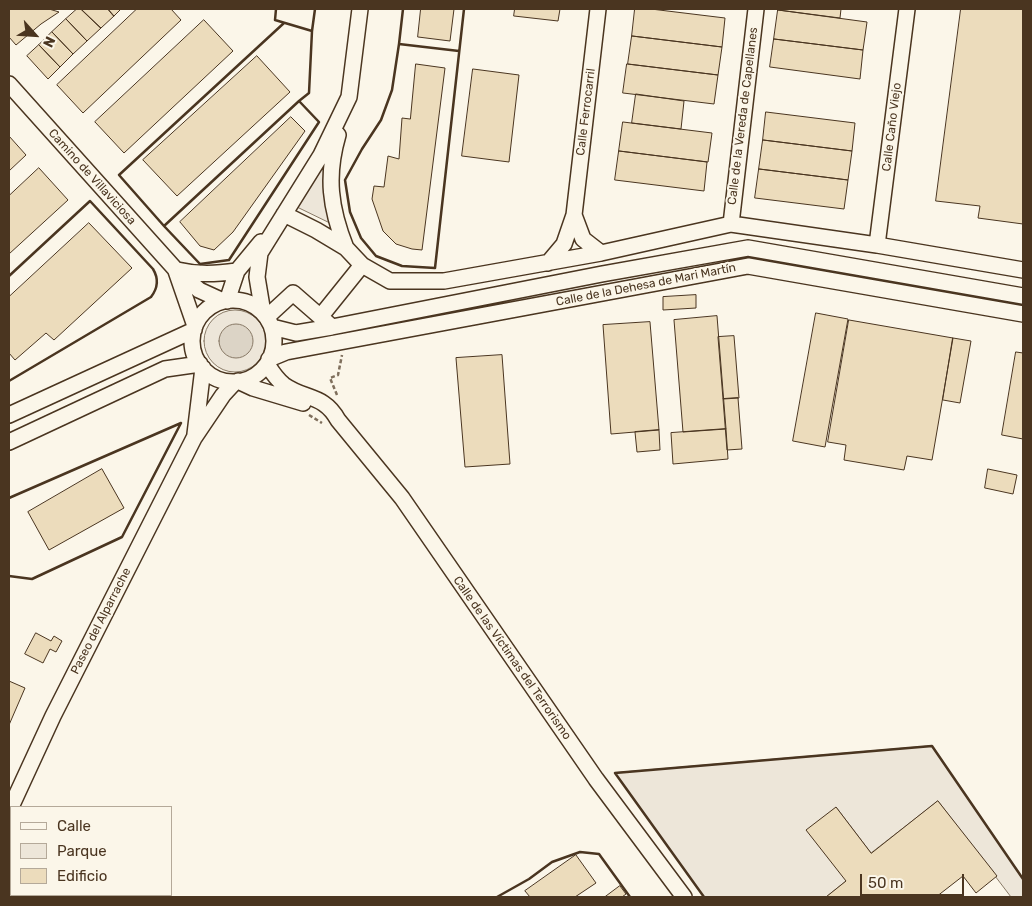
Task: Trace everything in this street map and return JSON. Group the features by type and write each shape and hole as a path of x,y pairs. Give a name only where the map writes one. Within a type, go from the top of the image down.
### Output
{"street":[{"path":"346,248 340,233 330,188 335,143 349,97 360,9"},
{"name":"Calle Ferrocarril","path":"548,263 564,244 574,215 598,9"},
{"name":"Calle de la Vereda de Capellanes","path":"730,224 756,9"},
{"name":"Calle Caño Viejo","path":"878,245 906,9"},
{"name":"Camino de Villaviciosa","path":"9,84 176,270 199,290 225,301"},
{"path":"267,319 252,305 240,301 225,301 212,306 202,315 195,328 192,342 194,354 201,366 212,376 236,382 259,373 268,362 273,349 274,338 267,319 257,277 260,253 321,155 349,97"},
{"path":"284,214 346,248 362,265 390,281 444,282 601,253 730,224 878,245 1023,270"},
{"path":"225,301 237,271 284,214"},
{"name":"Calle Ferrocarril","path":"574,215 583,239 601,253"},
{"name":"Calle de la Dehesa de Mari Martín","path":"267,319 296,333 326,322 748,248 1023,296"},
{"path":"267,319 293,293 326,322 362,265"},
{"name":"Calle de la Dehesa de Mari Martín","path":"268,362 286,352 748,266 1023,314"},
{"path":"176,270 204,274 237,271"},
{"name":"Camino de Villaviciosa","path":"176,270 195,328"},
{"path":"9,415 195,328"},
{"name":"Calle de las Víctimas del Terrorismo","path":"268,362 276,378 284,385 324,403 332,410 332,423"},
{"path":"9,442 165,369 201,366"},
{"name":"Paseo del Alparrache","path":"194,438 201,366"},
{"name":"Calle de las Víctimas del Terrorismo","path":"236,382 311,406 332,423 402,498 596,779 684,897"},
{"name":"Paseo del Alparrache","path":"11,806 53,716 194,438 223,395 236,382"}],"path":[{"path":"338,396 330,378 338,375 344,349"},
{"path":"303,412 332,423"}],"green space":[{"path":"325,164 334,225 297,207"},
{"path":"235,310 252,315 257,319 261,324 266,341 261,358 257,363 252,367 235,372 218,367 213,363 209,358 204,341 209,324 213,319 218,315"},
{"path":"932,746 1023,879 1023,897 1011,897 938,801 871,853 836,807 846,881 826,897 704,897 615,773"}],"shaded area":[{"path":"236,324 248,329 253,341 248,353 236,358 224,353 219,341 224,329"}],"building":[{"path":"9,9 49,9 59,12 16,45 9,37"},
{"path":"77,9 81,9 101,28 87,41 66,19"},
{"path":"81,9 108,9 114,16 101,28"},
{"path":"108,9 121,9 114,16"},
{"path":"137,9 171,9 181,20 83,113 57,85"},
{"path":"421,9 454,9 450,41 418,37"},
{"path":"515,9 560,9 558,21 514,16"},
{"path":"635,9 651,9 725,18 722,47 632,36"},
{"path":"778,9 841,9 840,18"},
{"path":"961,9 1023,9 1023,224 978,218 980,206 936,201"},
{"path":"778,10 867,22 863,50 774,39"},
{"path":"66,19 87,41 73,54 52,32"},
{"path":"204,20 233,51 124,153 95,122"},
{"path":"52,32 73,54 60,67 39,45"},
{"path":"632,36 722,47 718,75 628,64"},
{"path":"774,39 863,50 860,79 770,67"},
{"path":"39,45 60,67 48,79 27,56"},
{"path":"257,56 290,92 177,196 143,160"},
{"path":"416,64 445,68 422,250 396,244 383,231 372,199 374,186 384,187 388,156 399,159 402,118 410,119"},
{"path":"627,64 718,75 714,104 623,93"},
{"path":"473,69 519,75 509,162 462,156"},
{"path":"636,94 684,101 681,129 632,123"},
{"path":"766,112 855,123 852,151 763,140"},
{"path":"291,117 305,131 233,232 214,250 200,246 180,222"},
{"path":"623,122 712,133 708,162 619,151"},
{"path":"9,136 26,155 9,171"},
{"path":"763,140 852,151 848,180 759,169"},
{"path":"619,151 707,162 704,191 615,180"},
{"path":"39,168 68,200 9,254 9,196"},
{"path":"759,169 848,180 844,209 755,198"},
{"path":"89,223 132,268 54,340 46,333 15,360 9,353 9,297"},
{"path":"696,295 696,308 663,310 663,297"},
{"path":"816,313 848,319 825,447 793,441"},
{"path":"717,316 726,429 683,432 674,320"},
{"path":"849,320 953,338 932,460 907,456 904,470 844,460 846,445 828,442"},
{"path":"650,322 659,430 611,434 603,325"},
{"path":"734,336 739,398 723,399 718,337"},
{"path":"953,338 971,341 960,403 943,400"},
{"path":"1016,352 1023,353 1023,439 1002,435"},
{"path":"502,355 510,464 465,467 456,358"},
{"path":"738,398 742,449 727,450 723,399"},
{"path":"726,429 728,459 673,464 671,433"},
{"path":"659,430 660,450 637,452 635,432"},
{"path":"102,469 124,508 49,550 28,512"},
{"path":"988,469 1017,475 1013,494 985,488"},
{"path":"36,633 51,641 54,636 62,641 56,652 50,649 43,663 25,654"},
{"path":"9,681 25,688 9,725"},
{"path":"938,801 997,876 976,893 963,876 936,897 826,897 846,881 806,830 836,807 871,853"},
{"path":"576,855 596,883 575,897 530,897 525,891"},
{"path":"620,886 626,894 622,897 605,897"},
{"path":"23,896 56,896 55,897"}],"wall":[{"path":"276,9 275,20 312,31 315,9"},
{"path":"403,9 399,44 459,51"},
{"path":"399,44 392,90 381,120 345,180 350,212 361,238 376,256 402,266 435,268 464,9"},
{"path":"164,226 119,175 284,23"},
{"path":"299,101 319,122 229,260 200,264 164,226 299,101 309,93 312,31"},
{"path":"9,276 90,201 153,269 157,283 151,297 9,381"},
{"path":"9,498 181,423 122,537 32,579 9,576"},
{"path":"704,897 615,773 932,746 1023,879"},
{"path":"497,897 529,879 552,862 580,852 599,854 630,897"}]}
